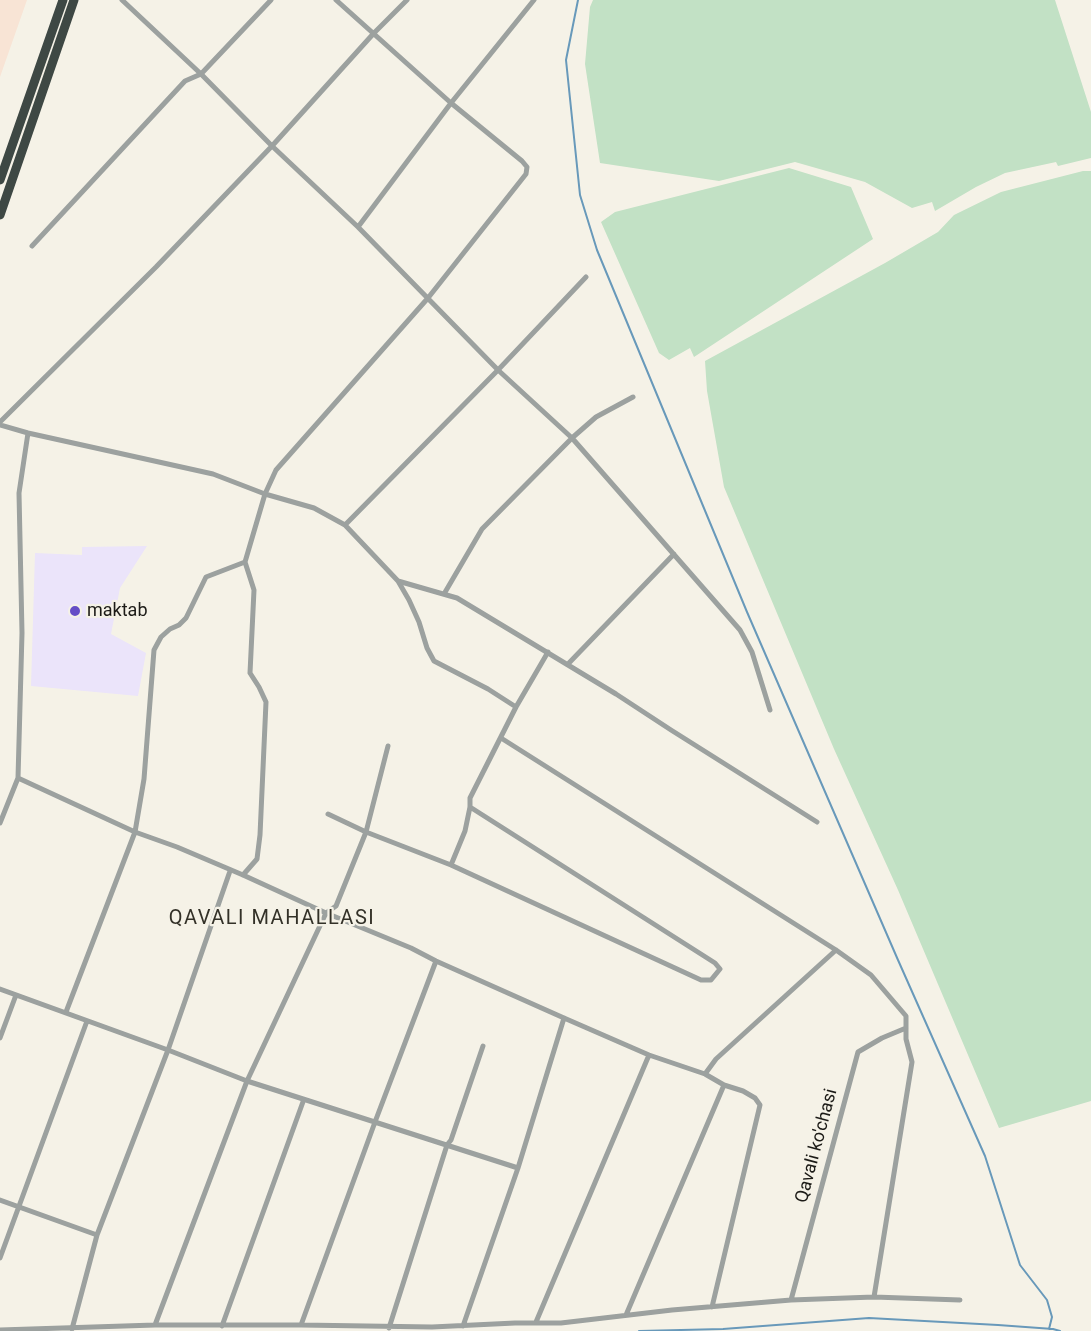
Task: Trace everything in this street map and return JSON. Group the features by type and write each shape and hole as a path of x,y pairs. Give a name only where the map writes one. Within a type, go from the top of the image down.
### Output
{"highway":[{"path":"0,180 63,0"},
{"path":"0,215 74,0"}],"street":[{"path":"122,0 358,227 498,370 572,438 740,630 752,652 770,710"},
{"path":"32,246 185,81 201,74 271,0"},
{"path":"243,875 257,859 266,702 250,673 254,590 245,562 265,494 276,470 428,298 526,174 526,167 522,161 451,103 336,0"},
{"path":"407,0 156,267 0,423 28,433 213,474 265,494 314,508 345,525 398,581 419,622 427,648 434,661 516,706"},
{"path":"358,227 451,103 534,0"},
{"path":"345,525 586,277"},
{"path":"444,594 482,530 572,438 596,417 633,397"},
{"path":"0,823 18,778 22,633 19,493 28,433"},
{"path":"568,664 674,554"},
{"path":"66,1012 135,832 144,779 154,650 161,637 170,628 179,625 186,618 206,577 245,562"},
{"path":"398,581 457,598 568,664 817,822"},
{"path":"451,865 465,831 470,798 516,706 548,652"},
{"path":"501,738 836,950 872,975 906,1016 906,1039 912,1062 874,1297"},
{"path":"155,1325 247,1081 326,913 336,906 366,832 388,746"},
{"path":"18,778 135,832 243,875 564,1018 649,1055 705,1074 755,1098 760,1105 712,1307"},
{"path":"328,814 366,832 451,865 701,980 711,980 720,969 715,963 470,807"},
{"path":"72,1329 97,1235 168,1050 231,871"},
{"path":"705,1074 716,1059 836,950"},
{"path":"301,1325 436,961"},
{"path":"0,989 247,1081 518,1168"},
{"path":"0,1038 16,995"},
{"path":"463,1326 518,1168 564,1018"},
{"path":"0,1258 87,1021"},
{"name":"Qavali ko'chasi","path":"791,1300 858,1052 906,1028"},
{"path":"389,1328 447,1145 451,1140 483,1046"},
{"path":"536,1322 649,1055"},
{"path":"626,1315 724,1085"},
{"path":"222,1326 304,1099"},
{"path":"0,1200 97,1235"},
{"path":"0,1330 155,1325 301,1325 389,1328 561,1323 791,1300 874,1297 960,1300"}],"shaded area":[{"path":"0,0 27,0 0,77"},
{"name":"maktab","path":"147,546 120,588 111,634 146,653 138,696 31,686 35,553 82,555 82,547"}],"green space":[{"path":"593,0 1055,0 1091,112 1091,158 1058,166 1056,162 1005,173 935,211 932,202 912,208 865,182 795,162 719,181 600,163 585,64 590,7"},
{"path":"789,168 851,187 873,239 694,357 690,348 669,360 659,353 601,222 615,212"},
{"path":"1083,171 1091,171 1091,1101 999,1128 898,890 834,749 724,487 707,391 705,361 938,232 954,215 1001,192"}],"waterway":[{"path":"578,0 566,60 580,195 597,250 747,612 985,1156 1020,1265 1047,1300 1052,1317 1049,1329"},
{"path":"639,1331 723,1329 869,1318 1060,1331"}],"place":[{"name":"maktab","path":"75,611"}],"district":[{"name":"QAVALI MAHALLASI","path":"272,919"}]}
